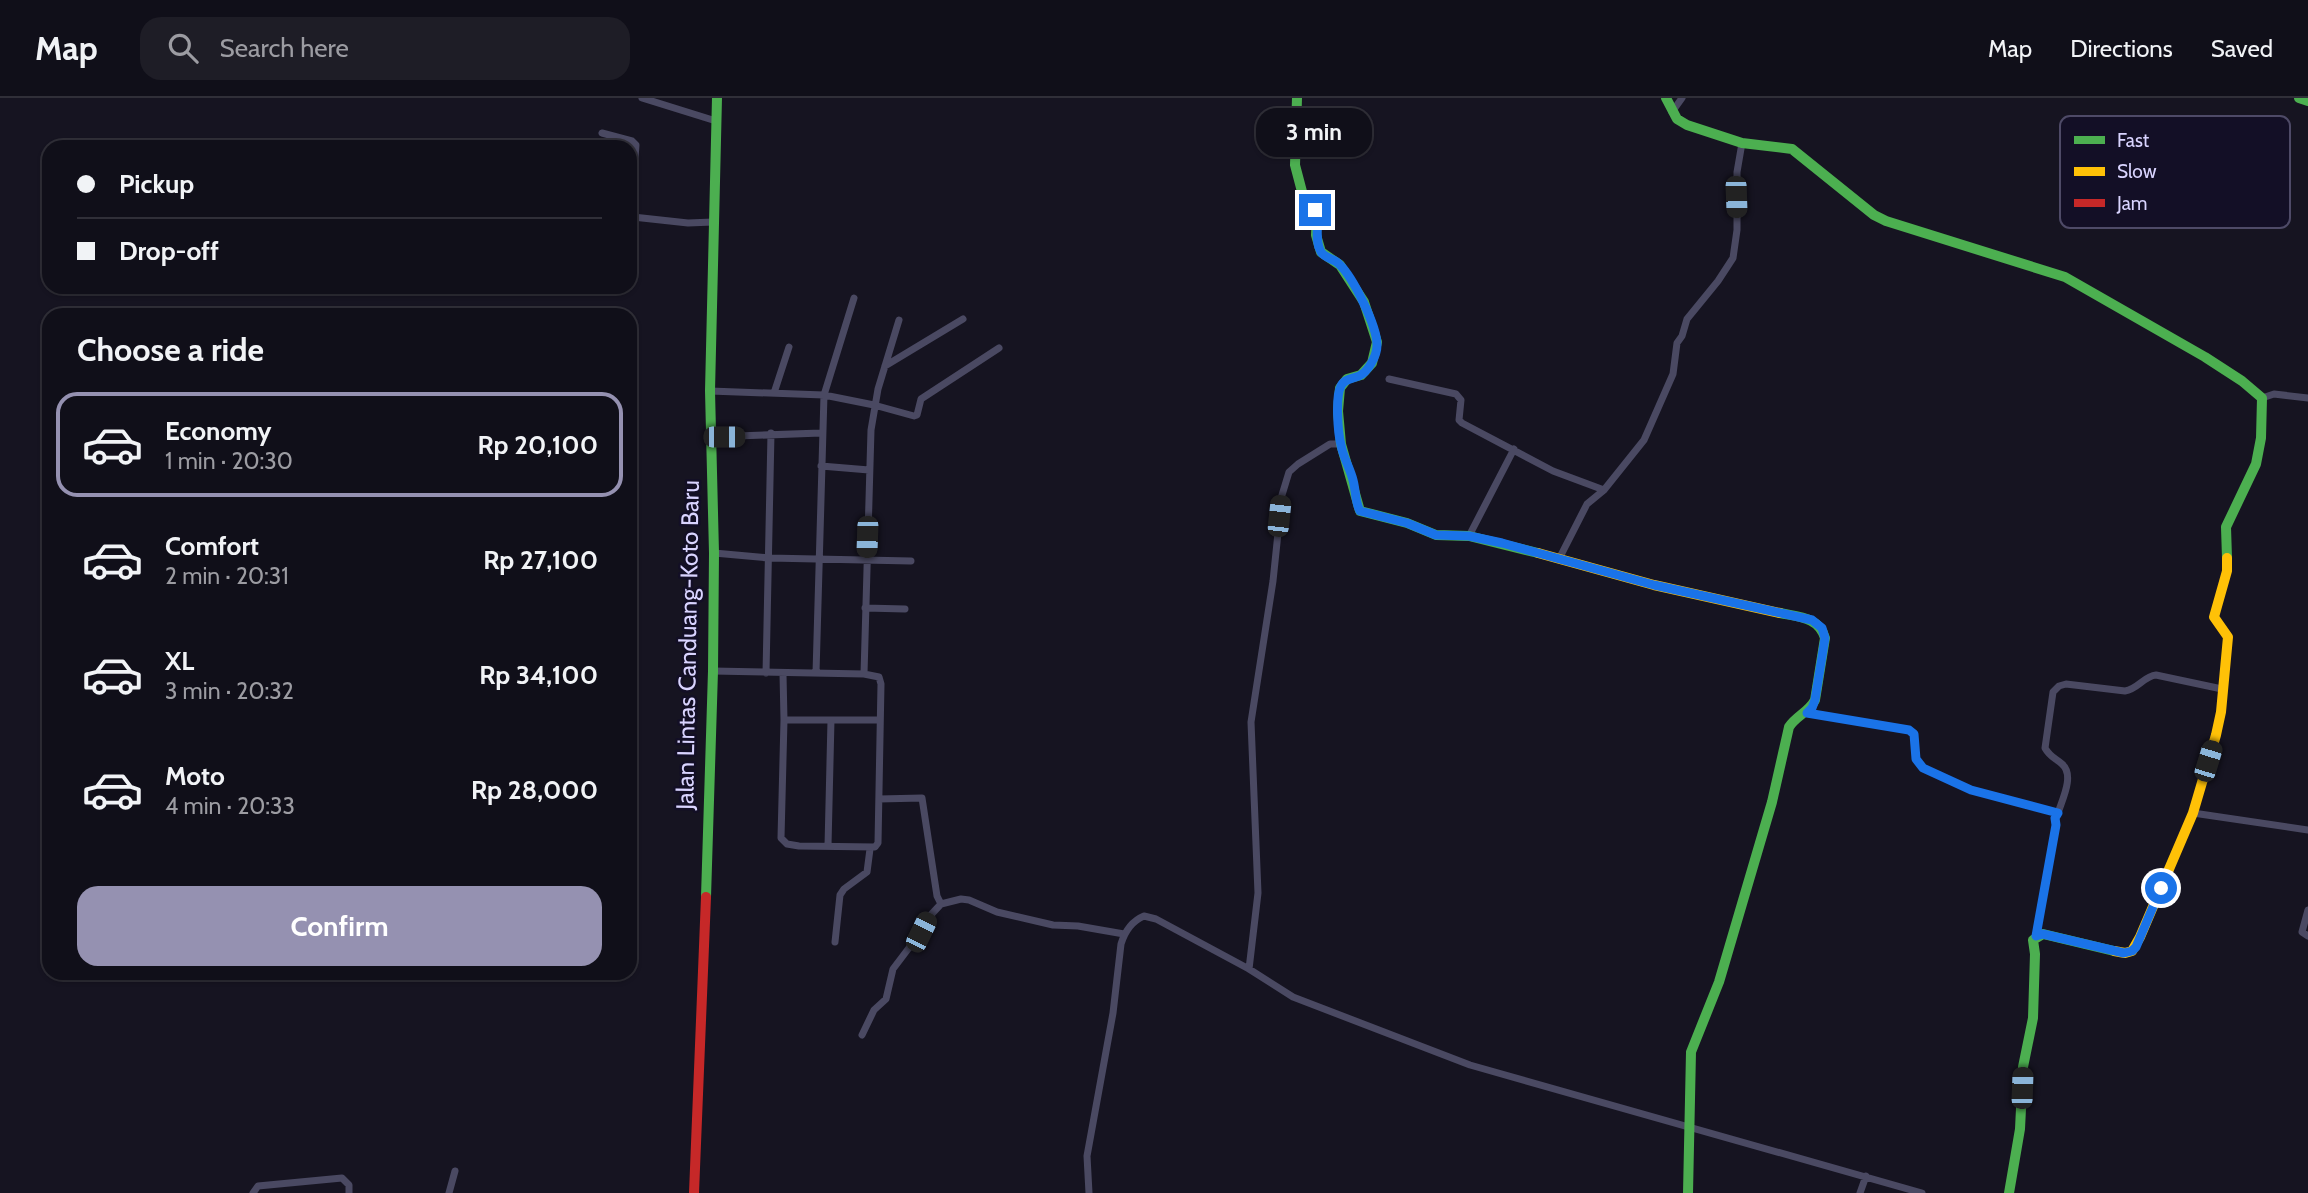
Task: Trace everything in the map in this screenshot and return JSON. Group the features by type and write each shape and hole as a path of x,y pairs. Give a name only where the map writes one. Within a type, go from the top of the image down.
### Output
{"street":[{"path":"642,98 666,102 716,121"},
{"name":"Jalan Lintas Canduang-Koto Baru","path":"694,1193 713,671 714,553 710,391 717,98"},
{"path":"1297,98 1296,165 1302,195 1305,203 1317,214 1316,235 1321,252 1340,265 1364,302 1377,342 1372,363 1362,375 1348,379 1340,388 1340,444 1353,480 1360,511 1407,523 1436,535 1469,536 1502,543 1654,585 1812,620 1822,628 1825,638 1815,700 1812,708 1793,719 1789,727 1773,802 1723,970 1691,1052 1688,1193"},
{"path":"1666,98 1676,119 1687,125 1742,143 1792,149 1874,215 1886,221 2065,277 2251,386 2262,398 2261,438 2256,464 2226,527 2227,571 2214,617 2228,637 2221,712 2193,813 2132,951 2124,953 2043,934 2036,936"},
{"path":"1672,112 1682,98"},
{"path":"2300,98 2308,101"},
{"path":"602,133 622,140"},
{"path":"1559,559 1587,504 1604,490 1644,440 1673,374 1677,344 1687,319 1733,258 1738,230 1737,172 1742,143"},
{"path":"637,217 688,223 713,222"},
{"path":"816,673 824,396 854,298"},
{"path":"885,366 963,318"},
{"path":"864,674 869,470 874,404 899,320"},
{"path":"774,393 789,347"},
{"path":"710,391 824,396 874,404 917,415 921,399 999,348"},
{"path":"1389,379 1456,394 1461,400 1459,420 1462,423 1553,471 1604,490"},
{"path":"2262,398 2274,394 2308,398"},
{"path":"766,673 771,433"},
{"path":"710,437 821,433"},
{"path":"1249,970 1258,893 1251,722 1273,581 1282,495 1289,472 1298,464 1330,444 1340,444"},
{"path":"1469,536 1514,449"},
{"path":"821,466 869,470"},
{"path":"714,553 769,558 911,561"},
{"path":"865,608 905,609"},
{"path":"713,671 864,674 876,675 881,680 878,843 870,849 787,844 781,838 783,674"},
{"path":"2009,1193 2021,1129 2023,1068 2032,1018 2035,954 2033,940 2036,936 2056,825 2055,818 2068,778 2064,765 2049,756 2045,748 2053,692 2066,684 2125,691 2156,675 2222,688"},
{"path":"1807,713 1909,730 1914,734 1916,759 1923,768 1971,790 2058,813"},
{"path":"784,720 880,720"},
{"path":"828,846 831,720"},
{"path":"879,799 922,798 937,896 942,904"},
{"path":"2193,813 2308,830"},
{"path":"835,942 840,895 867,872 870,849"},
{"path":"862,1035 874,1010 886,999 893,969 921,932 927,919 942,904 961,899 969,900 997,912 1053,925 1078,926 1124,934"},
{"path":"2308,910 2302,932 2308,936"},
{"path":"1089,1193 1087,1156 1113,1013 1121,944 1124,934 1136,919 1144,916 1156,919 1293,997 1445,1056 1922,1193"},
{"path":"449,1193 455,1171"},
{"path":"1860,1193 1866,1176"},
{"path":"253,1193 258,1186 342,1178 349,1185 349,1193"}],"traffic: fast":[{"path":"706,897 713,671 714,553 710,391 717,98"},
{"path":"1297,98 1295,165 1305,203 1317,213 1316,235 1321,252 1340,265 1364,302 1377,342 1372,363 1361,375 1347,379 1340,388 1338,411 1341,444 1360,511 1407,523 1436,535 1469,536 1538,553"},
{"path":"1666,98 1677,119 1687,125 1742,143 1792,149 1874,215 1886,221 2065,277 2242,381 2262,398 2261,438 2256,464 2226,527 2227,558"},
{"path":"2299,98 2308,101"},
{"path":"1688,1193 1691,1052 1719,982 1772,802 1789,727 1815,700 1825,638 1813,622 1780,613"},
{"path":"2009,1193 2020,1129 2023,1067 2033,1018 2033,940 2043,934 2114,951"}],"traffic: slow":[{"path":"1538,553 1654,585 1780,613"},
{"path":"2114,951 2132,951 2140,937 2193,813 2216,735 2221,712 2228,637 2214,617 2227,571 2227,558"}],"traffic: jam":[{"path":"694,1193 706,897"}],"route":[{"path":"1315,210 1318,217 1316,235 1321,252 1340,265 1364,302 1377,342 1372,363 1362,375 1348,379 1340,388 1340,444 1353,480 1360,511 1407,523 1436,535 1469,536 1502,543 1654,585 1812,620 1822,628 1825,638 1815,700 1807,713 1909,730 1916,739 1918,765 1923,768 1971,790 2058,813 2036,936 2043,934 2124,953 2132,951 2161,888"}]}
